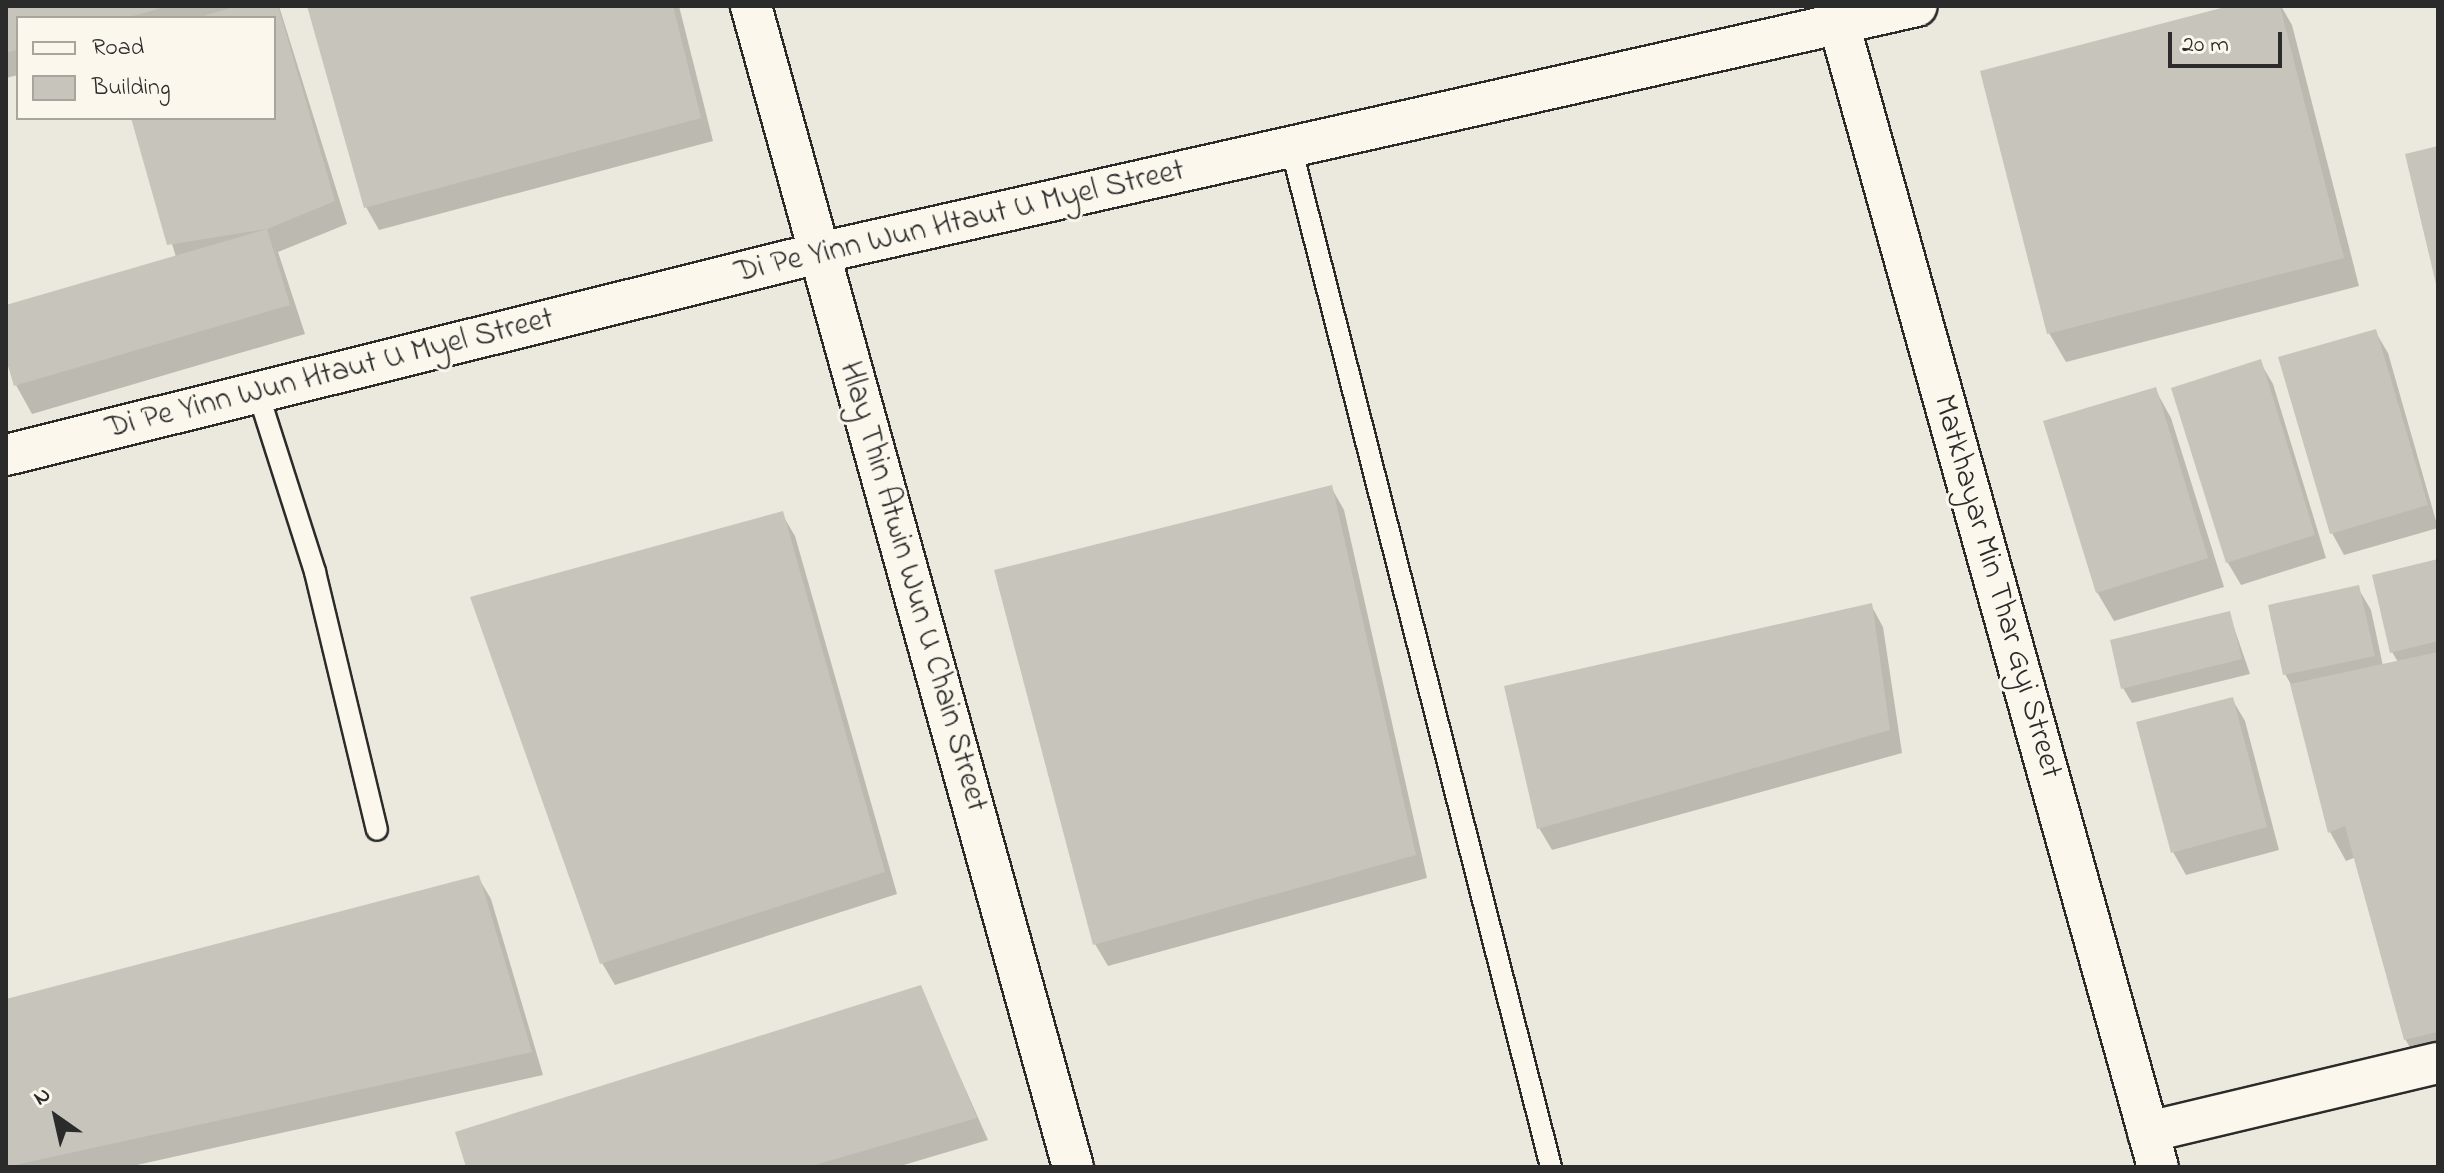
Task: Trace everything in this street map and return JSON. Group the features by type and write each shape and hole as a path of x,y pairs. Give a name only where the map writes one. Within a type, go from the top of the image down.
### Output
{"street":[{"name":"Hlay Thin Atwin Wun U Chain Street","path":"751,6 1073,1167"},
{"name":"Di Pe Yinn Wun Htaut U Myel Street","path":"6,455 819,253 1291,147 1837,15 1917,6"},
{"name":"Matkhayar Min Thar Gyi Street","path":"1837,15 2153,1150"},
{"path":"2153,1150 2438,1063"}],"lane":[{"path":"1291,147 1551,1167"},
{"path":"258,393 315,572 377,830"}],"shaded area":[{"path":"6,6 2438,6 2438,1167 6,1167"}],"building":[{"path":"6,6 165,6 133,16 16,16 16,50 6,53"},
{"path":"236,6 278,6 335,201 267,229 167,245 132,120 276,120 276,16 204,16"},
{"path":"307,6 673,6 701,118 364,208"},
{"path":"2229,6 2280,6 2344,258 2047,334 1980,71"},
{"path":"2438,146 2438,288 2437,288 2405,154"},
{"path":"267,229 290,305 14,386 6,359 6,305"},
{"path":"2376,329 2428,505 2330,534 2278,357"},
{"path":"2261,359 2315,535 2226,563 2171,388"},
{"path":"2156,387 2208,558 2096,593 2043,421"},
{"path":"1332,485 1416,855 1093,945 994,570"},
{"path":"783,511 885,872 600,964 470,597"},
{"path":"2438,559 2438,641 2390,653 2372,575"},
{"path":"2359,585 2375,656 2283,675 2268,605"},
{"path":"1872,603 1890,730 1537,829 1504,686"},
{"path":"2230,611 2242,659 2121,689 2110,640"},
{"path":"2438,652 2438,1032 2404,1040 2345,826 2328,833 2290,684"},
{"path":"2233,697 2267,827 2171,853 2136,722"},
{"path":"479,875 532,1052 6,1167 6,999"},
{"path":"921,985 977,1118 808,1167 466,1167 455,1132"}]}
